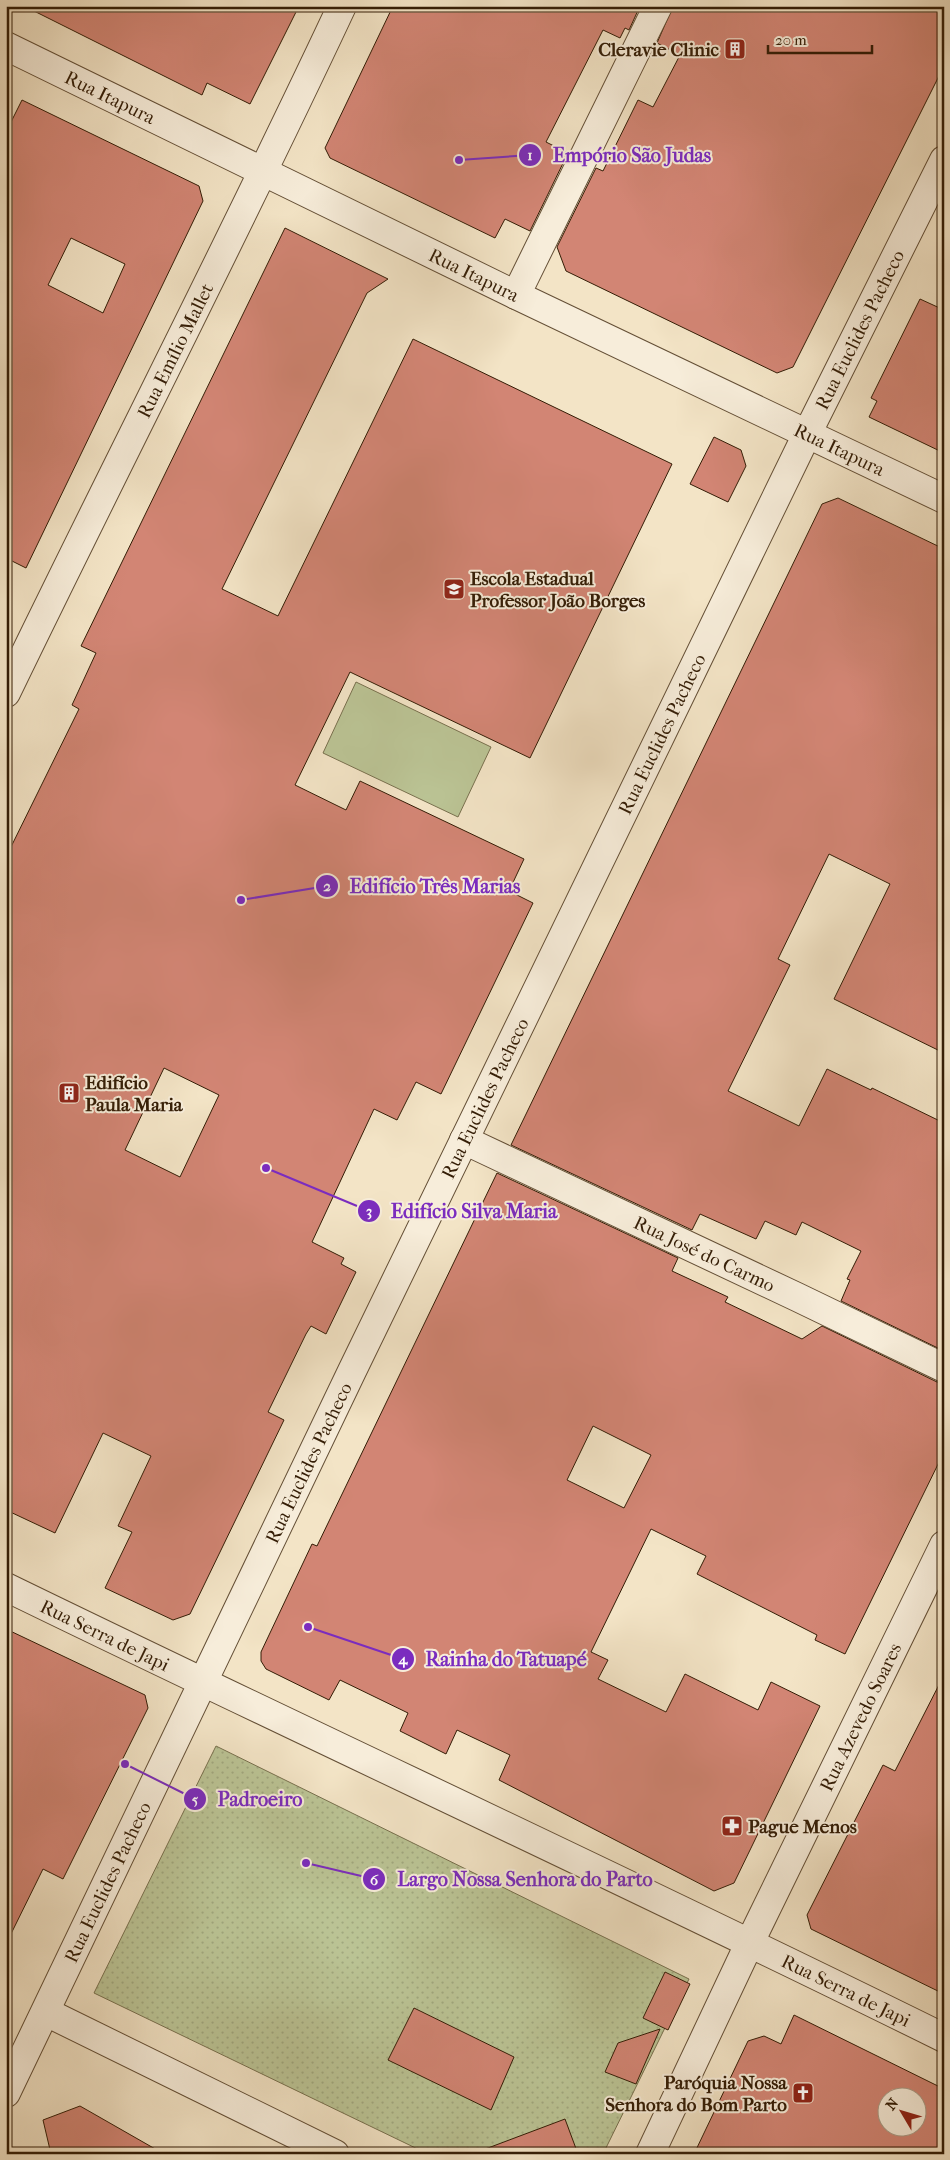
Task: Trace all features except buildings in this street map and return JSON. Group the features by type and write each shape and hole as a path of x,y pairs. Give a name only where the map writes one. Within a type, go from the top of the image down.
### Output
{"street":[{"name":"Rua Emílio Mallet","path":"6,693 104,491 264,172 342,6"},
{"path":"516,295 658,6"},
{"name":"Rua Itapura","path":"6,46 516,295 944,499"},
{"name":"Rua Euclides Pacheco","path":"6,2094 464,1140 807,434 944,160"},
{"name":"Rua José do Carmo","path":"464,1140 944,1368"},
{"name":"Rua Azevedo Soares","path":"650,2154 750,1942 944,1545"},
{"name":"Rua Serra de Japi","path":"6,1587 750,1942 944,2038"},
{"path":"46,2012 335,2154"}],"green space":[{"path":"356,682 491,747 458,817 323,753"},
{"path":"216,1746 689,1979 603,2154 428,2154 94,1993"}],"place":[{"name":"Cleravie Clinic","path":"735,49"},
{"name":"Empório São Judas","path":"459,160"},
{"name":"Escola Estadual Professor João Borges","path":"454,589"},
{"name":"Edifício Três Marias","path":"241,900"},
{"name":"Edifício Paula Maria","path":"69,1093"},
{"name":"Edifício Silva Maria","path":"266,1168"},
{"name":"Rainha do Tatuapé","path":"308,1627"},
{"name":"Padroeiro","path":"125,1764"},
{"name":"Pague Menos","path":"732,1826"},
{"name":"Largo Nossa Senhora do Parto","path":"306,1863"},
{"name":"Paróquia Nossa Senhora do Bom Parto","path":"803,2093"}]}
